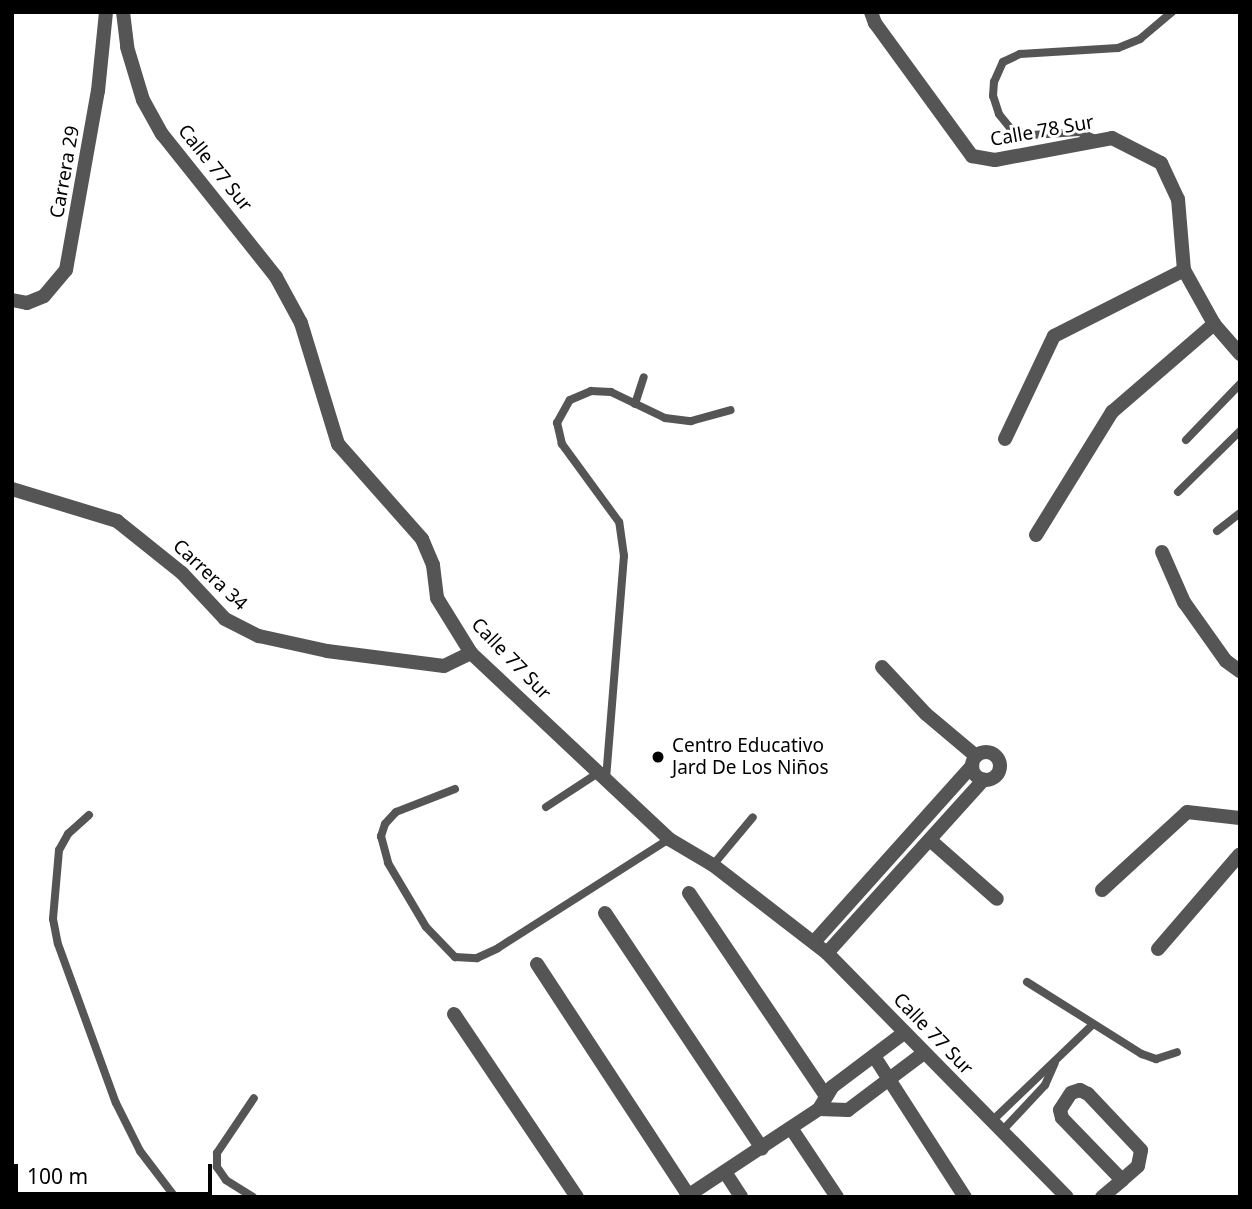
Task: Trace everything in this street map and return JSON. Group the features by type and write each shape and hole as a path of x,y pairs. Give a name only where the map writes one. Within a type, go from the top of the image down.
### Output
{"street":[{"name":"Carrera 29","path":"12,300 27,303 44,296 66,270 98,91 106,12"},
{"name":"Calle 77 Sur","path":"123,12 127,47 143,100 162,134 276,277 301,323 338,444 422,539 433,565 437,598 471,653 669,839 713,864 827,953 1067,1197"},
{"name":"Calle 78 Sur","path":"871,12 875,23 972,156 995,160 1095,139 1126,142 1161,163 1178,199 1184,270 1214,324 1240,354"},
{"path":"1005,439 1054,336 1184,270"},
{"path":"1036,535 1112,412 1214,324"},
{"name":"Carrera 34","path":"12,489 117,521 182,573 225,619 259,636 327,651 444,666 471,653"},
{"path":"1162,552 1184,602 1226,661 1240,671"},
{"path":"882,667 926,715 974,761 984,779"},
{"path":"814,942 974,761 989,752 999,761 996,775 984,779 827,953"},
{"path":"1102,890 1187,813 1240,818"},
{"path":"930,840 997,899"},
{"path":"1158,949 1240,854"},
{"path":"689,893 822,1102 848,1110 924,1053"},
{"path":"605,913 762,1148"},
{"path":"537,964 687,1196 791,1128 904,1033"},
{"path":"454,1014 577,1197"},
{"path":"874,1056 965,1197"},
{"path":"1102,1197 1122,1180 1143,1159 1140,1150 1088,1094 1080,1090 1071,1094 1060,1110 1062,1118 1122,1180"},
{"path":"791,1128 838,1197"},
{"path":"724,1172 741,1197"}],"lane":[{"path":"1095,139 1079,132 1031,135 1011,129 999,114 993,96 994,82 1003,62 1020,54 1118,48 1140,39 1172,12"},
{"path":"635,404 644,377"},
{"path":"1186,440 1240,384"},
{"path":"546,807 602,776 624,556 619,522 562,444 557,423 570,400 591,391 611,392 665,418 691,421 731,410"},
{"path":"1178,492 1240,431"},
{"path":"1217,531 1240,513"},
{"path":"455,789 396,813 384,824 381,836 388,863 426,927 456,957 477,958 498,948 669,839"},
{"path":"89,815 68,834 59,850 53,919 58,944 116,1103 140,1151 175,1197"},
{"path":"713,864 753,817"},
{"path":"1027,982 1092,1025 1156,1059 1177,1052"},
{"path":"997,1126 1056,1060 1092,1025"},
{"path":"997,1126 1041,1091 1056,1060"},
{"path":"253,1197 226,1180 217,1167 217,1153 254,1098"}],"place":[{"name":"Centro Educativo Jard De Los Niños","path":"658,757"}]}
